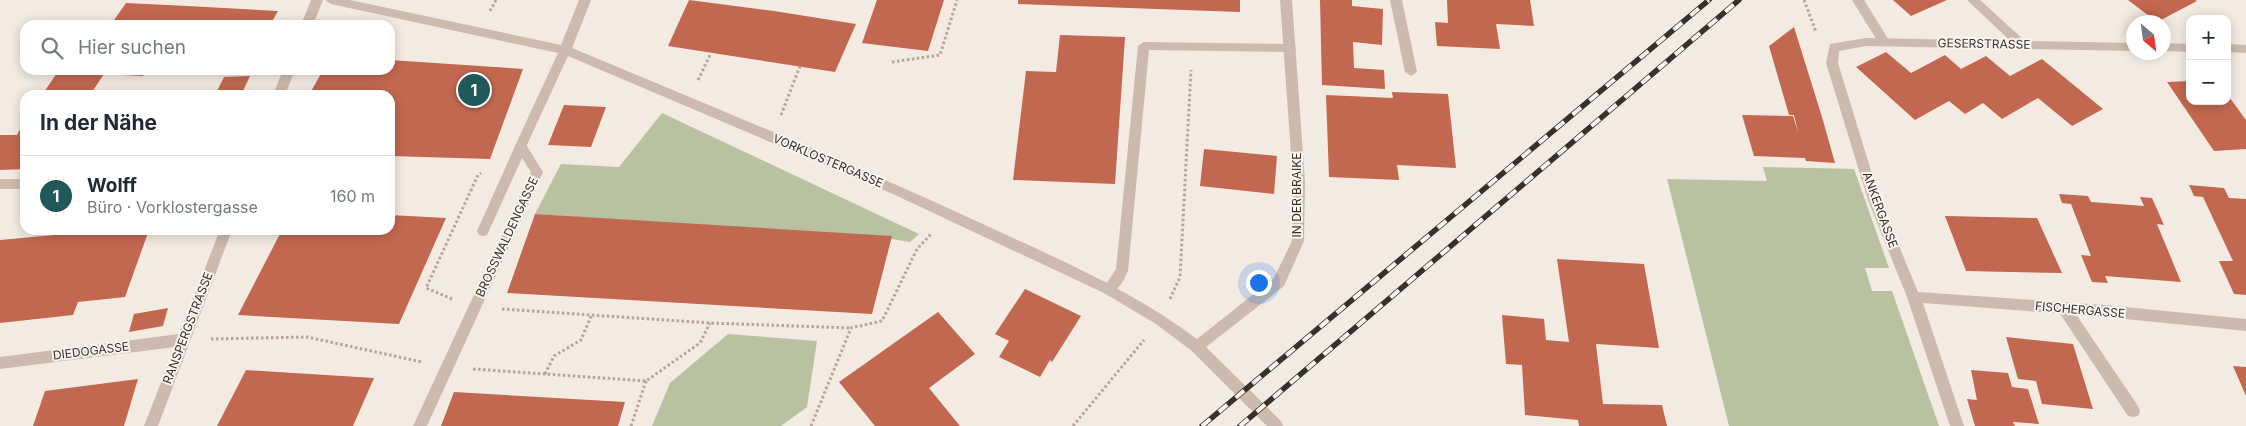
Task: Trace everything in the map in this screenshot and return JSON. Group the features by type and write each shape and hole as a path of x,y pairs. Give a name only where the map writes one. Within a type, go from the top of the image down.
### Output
{"street":[{"path":"309,20 317,0"},
{"name":"VORKLOSTERGASSE","path":"331,0 565,50 950,215 1110,289 1161,320 1197,347 1276,426"},
{"path":"483,231 565,50 585,0"},
{"name":"IN DER BRAIKE","path":"1197,347 1280,282 1298,241 1299,182 1286,0"},
{"path":"1396,0 1411,72"},
{"path":"1858,0 1884,42"},
{"path":"1973,0 2022,45"},
{"name":"GESERSTRASSE","path":"1834,47 1866,42 2126,47"},
{"path":"1110,289 1122,271 1144,46 1290,48"},
{"name":"ANKERGASSE","path":"1834,47 1832,63 1874,200 1914,297 1957,426"},
{"path":"2171,47 2186,48"},
{"path":"2231,48 2246,49"},
{"path":"281,90 287,75"},
{"name":"BROSSWALDENGASSE","path":"420,426 537,172 521,146"},
{"path":"0,184 20,184"},
{"name":"RANSPERGSTRASSE","path":"152,426 182,340 224,235"},
{"name":"FISCHERGASSE","path":"1914,297 2064,308 2246,325"},
{"path":"2064,308 2133,412"},
{"name":"DIEDOGASSE","path":"0,363 182,340"}],"path":[{"path":"892,62 940,55 957,0"},
{"path":"1804,0 1816,32 1822,42 1834,47"},
{"path":"1073,426 1161,320 1180,277 1192,46"},
{"path":"772,138 800,66"},
{"path":"474,307 710,323 851,328 882,321 917,249 950,215"},
{"path":"545,374 554,356 581,340 592,314"},
{"path":"631,426 646,381 700,343 710,323"},
{"path":"812,426 851,328"},
{"path":"182,340 307,337 447,367 646,381"}],"green space":[{"path":"662,113 919,234 910,242 891,239 535,214 561,164 619,167"},
{"path":"1763,167 1854,169 1889,268 1865,268 1872,291 1892,291 1939,426 1729,426 1667,179 1767,181"},
{"path":"728,334 817,341 807,407 781,426 652,426 670,383"}],"building":[{"path":"689,0 856,24 835,72 668,46"},
{"path":"877,0 944,0 928,51 862,43"},
{"path":"1018,0 1240,0 1240,12 1018,4"},
{"path":"1320,0 1352,0 1352,6 1383,9 1382,45 1353,42 1354,68 1384,70 1385,89 1322,85"},
{"path":"1447,0 1530,0 1534,26 1496,24 1500,49 1437,46 1435,22 1448,23"},
{"path":"1893,0 1947,0 1911,16"},
{"path":"2128,0 2197,1 2170,15 2148,15"},
{"path":"126,3 278,11 273,20 114,20"},
{"path":"1794,27 1835,163 1806,161 1805,158 1754,156 1742,115 1793,116 1798,132 1794,115 1789,115 1769,46"},
{"path":"1060,35 1125,37 1115,184 1013,180 1026,71 1056,72"},
{"path":"1886,52 1911,73 1945,55 1961,69 1986,56 2010,76 2042,59 2103,109 2072,126 2038,98 2002,119 1983,103 1965,114 1949,101 1915,120 1856,67"},
{"path":"395,60 523,69 490,159 395,156 395,90 312,90 320,75 395,75"},
{"path":"56,75 103,75 93,90 45,90"},
{"path":"250,76 243,90 218,90 224,77"},
{"path":"2186,81 2186,105 2231,105 2231,99 2246,120 2246,149 2214,151 2167,82"},
{"path":"1392,92 1448,94 1456,168 1397,165 1399,180 1329,177 1326,95 1393,98"},
{"path":"564,105 606,107 591,147 548,145"},
{"path":"20,129 20,169 0,170 0,135 17,135"},
{"path":"1204,149 1277,156 1274,194 1200,186"},
{"path":"2189,185 2224,188 2229,198 2246,199 2246,295 2234,294 2219,261 2233,261 2203,197 2194,196"},
{"path":"2059,194 2088,196 2091,202 2144,206 2140,197 2152,198 2164,225 2157,224 2181,282 2105,276 2108,283 2092,282 2081,255 2091,256 2071,204 2062,203"},
{"path":"535,214 892,236 872,314 507,293"},
{"path":"395,215 446,218 399,324 238,315 279,235 395,235"},
{"path":"1945,216 2037,218 2062,273 1966,271"},
{"path":"54,235 147,235 125,297 78,302 73,315 0,323 0,240"},
{"path":"1557,259 1644,264 1659,348 1596,344 1603,404 1662,405 1667,426 1579,426 1578,420 1525,415 1522,365 1506,364 1502,315 1544,319 1546,340 1569,342"},
{"path":"1025,289 1081,316 1052,362 1050,360 1040,377 999,357 1009,341 995,334"},
{"path":"168,308 163,326 129,332 134,314"},
{"path":"938,312 975,354 929,388 960,426 875,426 839,382"},
{"path":"2006,337 2073,344 2093,409 2042,404 2036,381 2018,379"},
{"path":"2233,366 2246,367 2246,396"},
{"path":"246,370 374,378 353,426 217,426"},
{"path":"1971,370 2008,373 2012,387 2028,389 2039,424 2013,422 2015,426 1975,426 1967,399 1977,400"},
{"path":"138,379 124,426 33,426 45,391"},
{"path":"454,392 625,402 618,426 441,426"}],"railway":[{"path":"1202,426 1709,0"},
{"path":"1240,426 1739,0"}],"place":[{"name":"Wolff","path":"474,90"}]}
